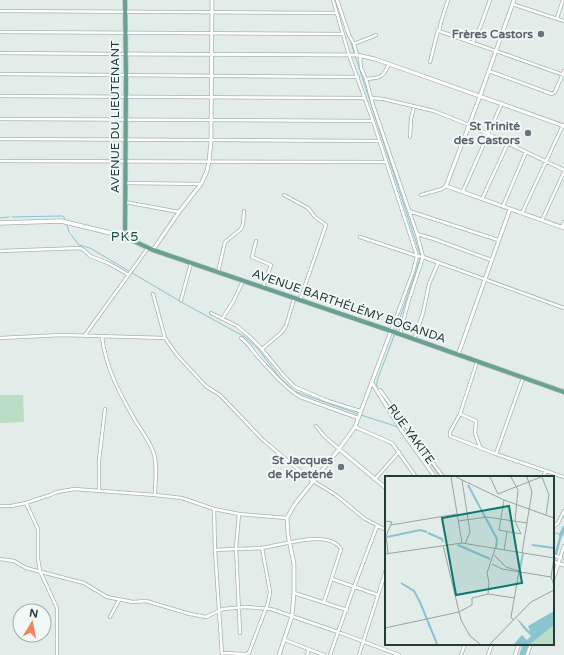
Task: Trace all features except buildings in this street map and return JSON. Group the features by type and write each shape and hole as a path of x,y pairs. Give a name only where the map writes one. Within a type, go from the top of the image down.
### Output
{"main road":[{"name":"AVENUE DU LIEUTENANT","path":"124,0 126,76 125,236"},
{"path":"0,223 61,221 125,236"},
{"name":"AVENUE BARTHÉLÉMY BOGANDA","path":"125,236 153,250 243,280 294,299 396,332 564,392"}],"street":[{"path":"153,250 179,212 201,184 207,172 212,141 212,0"},
{"path":"333,0 417,256 396,332"},
{"path":"278,655 292,616 294,593 294,564 286,518 295,504 355,427 360,411 408,303 423,257 417,234 366,79 361,68 358,55 349,35 337,0"},
{"path":"430,62 448,0"},
{"path":"473,42 490,0"},
{"path":"557,18 563,0"},
{"path":"421,195 442,189 446,186 513,2 564,21"},
{"path":"0,11 337,13"},
{"path":"439,29 441,32 564,74 555,92 552,94 488,71"},
{"path":"0,32 343,34"},
{"path":"354,44 376,35"},
{"path":"0,53 295,56 358,55 389,64 563,125 522,213"},
{"path":"366,79 382,77 389,64"},
{"path":"0,74 358,77"},
{"path":"0,96 365,98"},
{"path":"372,98 434,111 469,125 564,171 542,220"},
{"path":"463,191 502,103"},
{"path":"410,137 411,119 414,106"},
{"path":"0,119 373,121"},
{"path":"0,139 379,141"},
{"path":"482,199 508,143"},
{"path":"503,206 526,152"},
{"path":"0,161 386,162"},
{"path":"125,183 201,184"},
{"path":"446,186 563,228 564,222"},
{"path":"284,195 308,208 315,217 326,225 300,301"},
{"path":"125,202 179,212"},
{"path":"458,355 510,208"},
{"path":"409,210 498,240"},
{"path":"218,272 225,242 241,229 244,211"},
{"path":"417,234 491,260"},
{"path":"360,237 423,257 564,308"},
{"path":"256,241 252,257 271,265 263,288"},
{"path":"0,251 80,248 90,256 130,274"},
{"path":"84,336 148,248"},
{"path":"180,300 191,263"},
{"path":"414,339 423,313 429,284 438,263"},
{"path":"222,319 233,302 243,280"},
{"path":"153,294 165,338 177,355 207,387 220,395 263,440 313,481 336,495 377,526 385,530"},
{"path":"262,349 281,333 286,326 294,299"},
{"path":"211,313 237,326 256,342 295,387 360,411"},
{"path":"0,338 62,335 165,338"},
{"path":"102,337 104,351 111,374 119,392 153,452 155,467 155,495"},
{"path":"241,338 293,393 300,397 358,417"},
{"path":"250,347 256,342"},
{"path":"477,362 460,414 450,432 450,436 496,454 564,477"},
{"path":"496,454 523,378"},
{"path":"372,384 399,424 402,431 434,476"},
{"name":"RUE YAKITE","path":"380,390 441,476"},
{"path":"99,491 99,460 105,409"},
{"path":"460,414 476,421 475,433 480,447"},
{"path":"316,426 331,443 385,487"},
{"path":"355,427 392,443 415,476"},
{"path":"375,480 399,452"},
{"path":"544,476 546,471"},
{"path":"0,506 11,506 26,503 65,490 74,489 182,498 214,509 239,514 286,518"},
{"path":"26,503 34,524 38,529 38,559 40,571 57,608 57,655"},
{"path":"214,509 215,550 222,654 249,653 268,603 270,592 262,548"},
{"path":"554,526 558,523 564,511"},
{"path":"239,514 236,548 240,633"},
{"path":"330,655 377,526"},
{"path":"215,550 262,548 312,539 330,541 340,546 342,549 324,602"},
{"path":"554,577 564,546"},
{"path":"554,555 561,558"},
{"path":"0,559 14,561 26,568 84,583 107,597 133,602 146,601 203,617 223,609 256,607 265,608 338,632 399,655"},
{"path":"554,562 564,565"},
{"path":"359,655 385,573"},
{"path":"332,579 378,595"},
{"path":"294,593 346,610"},
{"path":"110,617 119,600"},
{"path":"284,640 324,655"},
{"path":"461,655 465,645"},
{"path":"488,655 492,645"},
{"path":"516,655 519,645"},
{"path":"527,655 531,645"},
{"path":"306,655 308,649"}],"green space":[{"path":"0,395 23,395 24,422 0,423"}],"water":[{"path":"523,645 529,645 525,655 519,655"}],"waterway":[{"path":"349,37 420,254 420,259 396,330"},
{"path":"12,217 63,216 65,219"},
{"path":"0,218 9,217"},
{"path":"67,225 69,232 79,245 90,248 183,303 245,337 258,349 280,378 294,391 358,414"},
{"path":"377,389 377,381 395,333"},
{"path":"382,396 439,476"},
{"path":"361,415 398,427"},
{"path":"561,535 564,528"},
{"path":"554,532 561,535"},
{"path":"554,560 561,535"}],"place":[{"name":"Frères Castors","path":"541,34"},
{"name":"St Trinité des Castors","path":"528,133"},
{"name":"St Jacques de Kpeténé","path":"341,467"}],"district":[{"name":"PK5","path":"125,237"}]}
